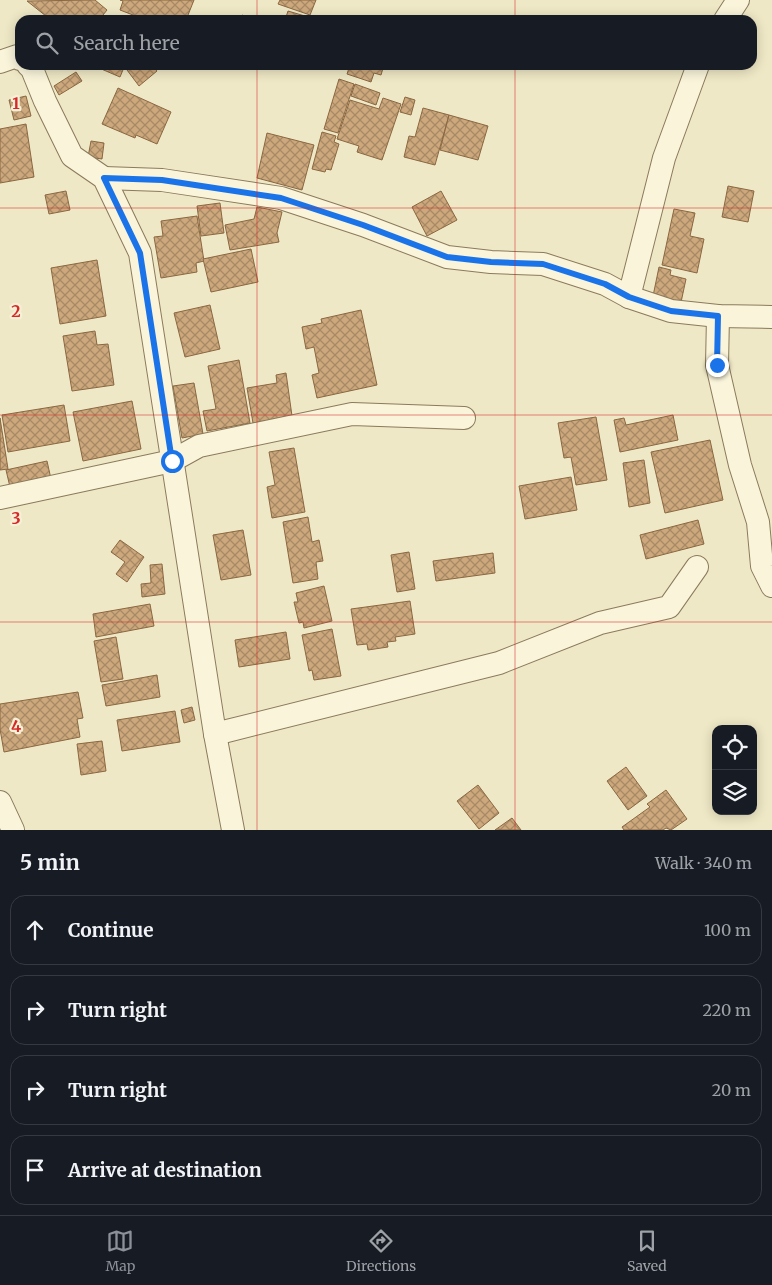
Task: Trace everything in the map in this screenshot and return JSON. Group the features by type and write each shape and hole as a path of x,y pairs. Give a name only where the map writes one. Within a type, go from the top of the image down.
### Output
{"street":[{"path":"728,15 738,0"},
{"path":"32,70 44,101 72,156 104,178 140,253 215,734 233,830"},
{"path":"629,297 664,158 696,70"},
{"path":"104,178 162,180 281,198 363,225 447,257 491,262 543,264 605,284 629,297 671,311 718,316 772,317"},
{"path":"718,316 717,365 740,465 758,522 762,566 772,586"},
{"path":"0,498 172,461 199,446 352,414 464,418"},
{"path":"215,734 499,663 600,623 669,607 698,567"},
{"path":"0,802 13,830"}],"building":[{"path":"95,0 107,10 103,15 45,15 27,1"},
{"path":"120,0 194,0 188,15 133,15 120,10 123,1"},
{"path":"280,0 316,0 310,15 278,4"},
{"path":"288,11 302,15 287,15"},
{"path":"104,70 123,70 120,77"},
{"path":"127,70 156,70 157,71 139,86"},
{"path":"348,70 382,70 381,75 374,73 371,82 347,74"},
{"path":"76,72 82,81 59,95 54,86"},
{"path":"339,79 354,84 338,133 324,129"},
{"path":"355,84 380,93 376,105 351,96"},
{"path":"118,88 171,112 157,144 136,135 135,138 102,124"},
{"path":"26,96 31,116 14,120 9,100"},
{"path":"405,97 415,100 411,115 400,112"},
{"path":"383,98 401,104 382,160 357,152 359,146 337,139 350,100 379,109"},
{"path":"423,108 449,115 435,165 404,157 409,136 415,137"},
{"path":"449,115 488,126 478,160 440,150"},
{"path":"26,124 34,177 0,183 0,129"},
{"path":"322,132 336,136 334,142 339,144 331,170 326,169 325,172 312,169"},
{"path":"267,133 314,145 302,190 257,178"},
{"path":"91,141 104,143 102,159 88,157"},
{"path":"728,186 754,191 748,222 722,217"},
{"path":"66,191 70,210 49,214 45,195"},
{"path":"441,191 457,220 427,236 412,207"},
{"path":"220,203 224,233 201,236 197,206"},
{"path":"257,207 282,212 277,233 279,242 230,250 225,225 254,219"},
{"path":"674,209 695,213 690,236 704,239 697,273 662,265"},
{"path":"197,216 204,261 196,263 197,272 161,278 154,237 163,236 161,221"},
{"path":"251,249 258,282 211,292 203,259"},
{"path":"97,260 106,316 60,324 51,268"},
{"path":"659,267 671,270 670,275 686,279 680,307 652,301"},
{"path":"210,305 220,349 185,357 174,313"},
{"path":"361,310 377,385 317,398 312,375 319,373 314,347 306,349 302,327 322,323 321,319"},
{"path":"95,331 97,345 108,344 114,385 72,391 63,336"},
{"path":"239,360 250,423 207,431 203,411 216,409 208,366"},
{"path":"286,373 292,416 253,423 247,388 277,383 276,375"},
{"path":"194,383 203,434 182,438 173,386"},
{"path":"132,401 141,449 83,461 73,412"},
{"path":"64,405 70,441 8,452 2,415"},
{"path":"673,415 678,440 620,452 614,420 624,418 626,425"},
{"path":"596,417 607,480 576,485 571,457 564,458 558,423"},
{"path":"0,418 8,469 0,470"},
{"path":"710,440 723,500 665,513 651,452"},
{"path":"294,448 305,512 272,518 267,487 275,485 269,452"},
{"path":"644,460 650,503 629,507 623,463"},
{"path":"47,461 51,479 10,487 6,470"},
{"path":"571,477 577,510 525,519 519,486"},
{"path":"308,517 312,542 319,540 323,561 316,562 318,579 293,583 283,522"},
{"path":"698,520 704,544 646,559 640,535"},
{"path":"243,530 251,575 221,580 213,535"},
{"path":"120,540 144,557 127,582 116,574 125,562 111,552"},
{"path":"409,552 415,589 397,592 391,555"},
{"path":"493,553 495,573 436,581 433,561"},
{"path":"162,564 165,594 142,597 141,584 151,583 150,565"},
{"path":"324,586 332,621 304,628 303,622 299,623 294,602 298,602 296,593"},
{"path":"410,601 415,634 395,637 396,641 387,642 388,647 368,650 367,644 357,645 351,609"},
{"path":"150,604 154,626 96,637 93,614"},
{"path":"332,629 341,676 314,680 312,670 309,671 302,635"},
{"path":"286,632 290,659 239,667 235,640"},
{"path":"116,637 123,679 101,682 94,641"},
{"path":"157,675 160,697 106,706 102,685"},
{"path":"78,692 83,718 77,719 80,737 4,752 0,729 0,704"},
{"path":"192,707 195,720 184,723 181,710"},
{"path":"175,711 180,742 122,751 117,720"},
{"path":"102,741 106,771 81,775 77,744"},
{"path":"626,767 647,796 628,810 607,781"},
{"path":"478,785 499,813 479,829 457,801"},
{"path":"666,790 687,819 671,830 666,828 663,830 624,830 622,827 650,807 647,804"},
{"path":"512,818 521,830 495,830"}],"route":[{"path":"172,461 140,253 104,178 162,180 281,198 363,225 447,257 491,262 543,264 605,284 629,297 671,311 718,316 717,365"}]}
